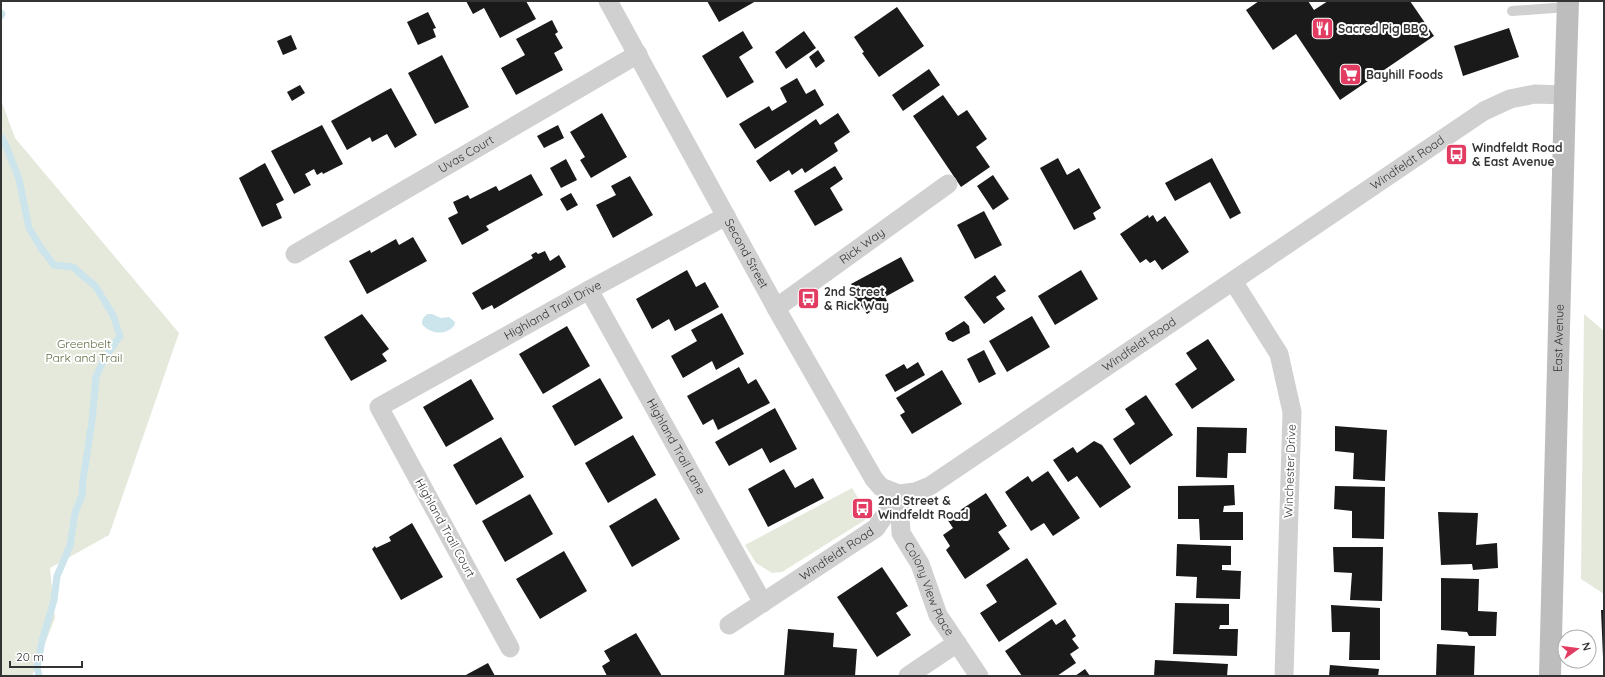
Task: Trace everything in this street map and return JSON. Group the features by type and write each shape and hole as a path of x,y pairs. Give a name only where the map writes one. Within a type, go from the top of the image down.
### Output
{"street":[{"name":"Second Street","path":"608,1 776,308 874,478 881,487 899,494"},
{"name":"East Avenue","path":"1550,676 1568,4"},
{"name":"Uvas Court","path":"295,254 638,54"},
{"name":"Windfeldt Road","path":"730,625 876,528 899,494 915,492 930,486 1484,111 1510,99 1536,94 1565,95"},
{"name":"Rick Way","path":"776,308 948,184"},
{"name":"Highland Trail Drive","path":"380,407 588,290 726,216"},
{"name":"Winchester Drive","path":"1233,281 1279,354 1292,412 1284,676"},
{"name":"Highland Trail Lane","path":"588,290 762,603"},
{"name":"Highland Trail Court","path":"380,407 510,648"},
{"name":"Colony View Place","path":"899,494 902,533 920,564 938,615 979,676"},
{"path":"908,676 957,644"}],"lane":[{"path":"1512,11 1568,4"}],"green space":[{"name":"Greenbelt Park and Trail","path":"1,100 15,138 179,333 109,535 50,568 55,618 32,676 1,676"},
{"path":"1584,314 1604,331 1604,594 1581,579"},
{"path":"852,488 867,512 865,520 782,572 772,573 756,563 745,545"}],"water":[{"path":"428,314 441,318 449,317 455,322 454,326 446,331 433,332 422,324 423,318"}],"building":[{"path":"466,1 526,1 536,19 500,38 484,8 473,14"},
{"path":"707,1 756,1 719,22"},
{"name":"Bayhill Foods","path":"1259,1 1308,1 1314,10 1328,1 1410,1 1434,36 1340,100 1296,34 1273,50 1246,10"},
{"path":"897,7 924,46 879,77 862,53 864,52 854,37"},
{"path":"428,12 436,28 433,29 436,37 418,45 407,22"},
{"path":"552,20 558,32 555,34 563,48 554,53 563,70 516,95 501,68 525,55 516,39"},
{"path":"1509,28 1519,57 1463,76 1454,46"},
{"path":"743,31 753,48 739,57 754,82 727,98 702,56"},
{"path":"804,31 816,48 786,69 775,52"},
{"path":"291,35 297,49 283,55 277,41"},
{"path":"818,50 825,61 816,68 809,57"},
{"path":"442,55 469,107 435,124 408,73"},
{"path":"929,69 940,85 903,111 892,95"},
{"path":"797,78 806,94 815,89 824,105 755,149 739,124 769,106 772,111 787,102 780,88"},
{"path":"300,85 305,93 292,101 287,92"},
{"path":"391,88 417,135 395,148 387,134 372,142 370,137 347,150 331,121"},
{"path":"943,95 958,116 967,110 987,139 976,147 990,167 961,187 913,116"},
{"path":"602,113 627,157 591,178 580,160 585,157 570,132"},
{"path":"838,113 850,132 834,143 838,151 805,173 802,168 792,175 789,170 770,182 756,161 816,119 820,125"},
{"path":"322,125 343,164 323,174 322,172 317,175 314,169 305,174 311,185 294,194 271,151"},
{"path":"558,125 564,138 544,148 537,136"},
{"path":"1058,158 1067,175 1079,168 1101,208 1093,213 1096,219 1074,230 1040,168"},
{"path":"1212,158 1241,213 1230,219 1210,182 1175,201 1165,183"},
{"path":"566,159 577,180 561,188 550,168"},
{"path":"265,163 284,200 276,204 282,218 262,227 239,178"},
{"path":"835,166 843,179 830,188 843,210 815,226 794,191"},
{"path":"531,174 543,195 486,226 489,230 462,245 448,218 458,213 453,202 468,195 470,199 496,186 499,191"},
{"path":"993,175 1009,199 993,210 977,186"},
{"path":"630,176 653,215 613,238 596,205 616,195 611,186"},
{"path":"571,193 578,205 567,211 560,199"},
{"path":"984,211 1002,245 975,259 957,225"},
{"path":"1148,215 1149,218 1153,215 1157,222 1165,216 1189,252 1162,270 1155,260 1150,263 1146,259 1140,263 1120,234"},
{"path":"413,237 427,261 367,294 349,261 370,250 371,253 396,239 399,245"},
{"path":"545,251 550,261 559,255 566,267 494,309 492,305 482,310 472,293 533,258 531,255 536,252 538,254"},
{"path":"901,257 914,281 885,297 887,301 867,314 860,304 858,305 853,295 856,292 851,284"},
{"path":"687,270 696,287 705,282 719,307 675,331 669,319 652,329 636,299"},
{"path":"1081,270 1098,299 1055,325 1038,296"},
{"path":"995,275 1006,291 996,297 1005,309 984,324 964,297"},
{"path":"722,313 744,354 716,370 712,361 683,378 671,356 697,341 691,330"},
{"path":"362,314 389,349 382,354 387,361 351,381 324,337"},
{"path":"1032,316 1050,347 1007,372 989,341"},
{"path":"964,321 969,326 970,333 953,342 948,340 945,333"},
{"path":"567,326 590,366 543,394 519,354"},
{"path":"1208,339 1235,380 1192,409 1175,384 1197,369 1186,353"},
{"path":"984,350 996,374 979,383 967,359"},
{"path":"918,362 925,375 895,392 885,375 904,364 907,369"},
{"path":"739,367 748,384 756,379 770,403 718,430 713,419 703,425 687,396"},
{"path":"942,370 962,404 912,434 900,415 905,412 896,398"},
{"path":"600,378 623,418 575,446 552,406"},
{"path":"471,379 494,419 446,447 423,407"},
{"path":"1146,395 1173,435 1130,465 1113,439 1135,424 1125,409"},
{"path":"775,408 797,449 770,463 762,448 729,466 715,442"},
{"path":"1335,426 1387,430 1385,481 1353,479 1354,453 1335,451"},
{"path":"1197,427 1247,428 1246,453 1228,453 1227,478 1196,477"},
{"path":"633,435 656,475 608,503 585,463"},
{"path":"501,437 524,477 476,505 453,465"},
{"path":"1094,441 1102,445 1131,487 1100,508 1077,476 1068,482 1053,460 1073,447 1077,453"},
{"path":"784,469 795,488 813,478 824,498 768,527 748,489"},
{"path":"1048,471 1080,518 1053,536 1044,523 1031,531 1005,492 1028,476 1032,482"},
{"path":"1234,485 1235,505 1224,506 1223,512 1243,512 1243,540 1200,540 1199,519 1178,519 1178,486"},
{"path":"1335,486 1385,487 1384,539 1352,538 1352,511 1334,509"},
{"path":"986,493 1007,526 998,532 1010,549 965,579 946,550 950,546 943,535 953,528 947,519"},
{"path":"530,494 553,534 505,562 482,521"},
{"path":"656,498 680,539 632,567 609,526"},
{"path":"1438,512 1478,513 1476,545 1497,543 1498,568 1473,570 1472,564 1441,565"},
{"path":"412,523 443,577 401,600 372,549 375,546 376,548 391,541 389,537"},
{"path":"1177,544 1231,546 1231,565 1222,565 1222,570 1241,571 1240,599 1196,598 1197,577 1176,576"},
{"path":"1333,547 1383,547 1382,601 1350,600 1352,573 1334,572"},
{"path":"564,551 587,591 540,619 516,579"},
{"path":"1027,558 1057,604 999,642 980,613 997,602 986,585"},
{"path":"882,567 908,606 896,613 911,635 877,657 837,597"},
{"path":"1441,578 1479,579 1478,611 1497,612 1496,636 1469,636 1467,632 1441,630"},
{"path":"1175,603 1229,604 1229,625 1220,625 1219,629 1238,629 1237,656 1173,654"},
{"path":"1331,605 1380,608 1380,660 1349,660 1350,632 1332,632"},
{"path":"1601,610 1604,610 1604,657 1603,657"},
{"path":"1052,619 1056,625 1065,619 1076,636 1072,639 1079,648 1070,654 1076,663 1057,676 1022,676 1005,651"},
{"path":"788,629 834,633 833,647 857,649 855,676 784,676"},
{"path":"636,633 662,676 607,676 602,666 610,661 604,651"},
{"path":"1437,644 1475,646 1474,676 1436,676"},
{"path":"1155,660 1228,664 1227,676 1154,676"},
{"path":"488,663 495,676 464,676"},
{"path":"1330,665 1379,669 1378,676 1329,676"},
{"path":"1085,669 1090,676 1075,676"}],"waterway":[{"path":"1,137 19,179 29,228 41,248 54,265 73,267 96,287 113,315 120,336 104,359 96,377 92,421 82,495 75,513 70,546 57,576 54,600 42,641 37,667 39,676"}],"place":[{"name":"Sacred Pig BBQ","path":"1322,29"},
{"name":"Bayhill Foods","path":"1350,75"},
{"name":"Windfeldt Road & East Avenue","path":"1456,155"},
{"name":"2nd Street & Rick Way","path":"809,299"},
{"name":"2nd Street & Windfeldt Road","path":"862,508"}]}
